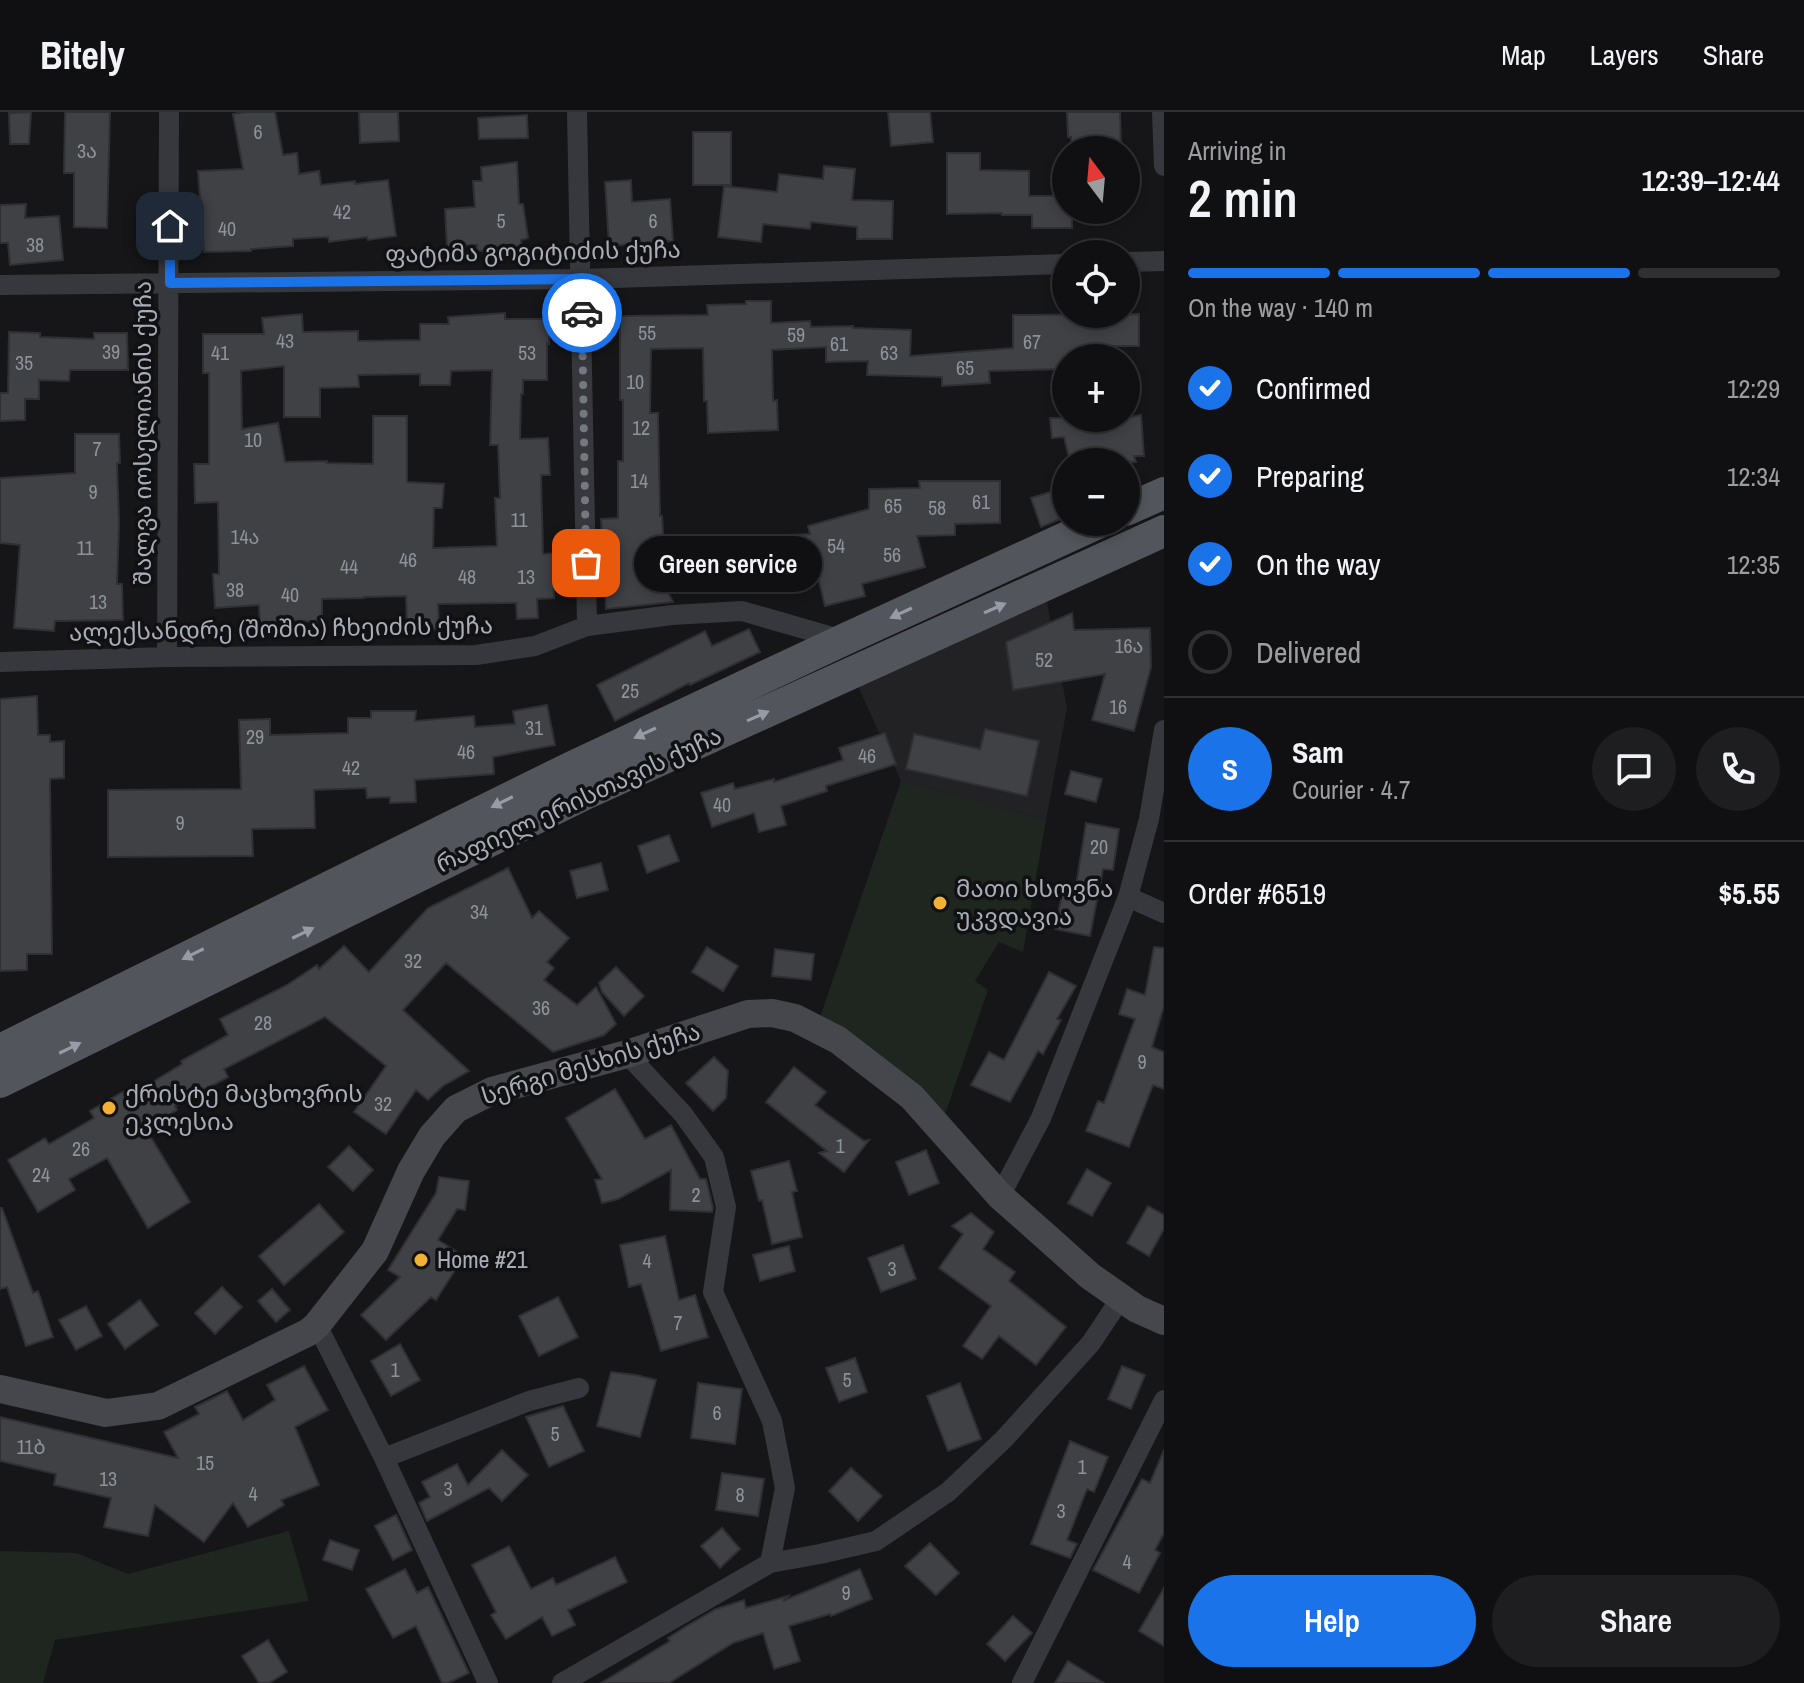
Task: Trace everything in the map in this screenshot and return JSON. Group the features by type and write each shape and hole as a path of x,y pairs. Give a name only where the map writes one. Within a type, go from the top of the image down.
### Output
{"main road":[{"path":"1140,504 1164,493"},
{"name":"რაფიელ ერისთავის ქუჩა","path":"0,1082 585,794 1164,531"},
{"name":"რაფიელ ერისთავის ქუჩა","path":"0,1050 572,767 1070,536"}],"street":[{"name":"შალვა იოსელიანის ქუჩა","path":"167,657 169,112"},
{"path":"577,112 587,626"},
{"path":"1162,112 1164,166"},
{"path":"1140,262 1164,261"},
{"name":"ფატიმა გოგიტიძის ქუჩა","path":"0,285 582,279 1052,264"},
{"name":"ალექსანდრე (შოშია) ჩხეიძის ქუჩა","path":"0,662 167,657 476,655 535,646 587,626 672,615 742,611 843,640"},
{"path":"1000,1196 1041,1118 1128,897 1149,819 1164,730"},
{"path":"1128,897 1164,913"},
{"name":"სერგი მესხის ქუჩა","path":"0,1389 106,1413 158,1406 309,1332 375,1251 411,1171 432,1136 456,1109 492,1091 627,1054 748,1014 772,1013 795,1018 838,1040 912,1097 1000,1196 1090,1276 1137,1309 1164,1321"},
{"path":"627,1054 683,1114 714,1157 726,1207 713,1292 772,1421 785,1488 770,1563"},
{"path":"562,1683 770,1563 876,1541 948,1492 1004,1439 1091,1343 1121,1298"},
{"path":"317,1325 384,1458 488,1683"},
{"path":"384,1458 529,1401 579,1388"},
{"path":"1022,1683 1164,1400"}],"shaded area":[{"path":"1044,586 1067,708 1046,820 901,781 852,673"},
{"path":"901,781 1046,820 1023,952 999,942 975,981 988,990 940,1129 816,1029"},
{"path":"289,1531 309,1601 55,1640 43,1683 0,1683 0,1551 76,1553 128,1574"}],"building":[{"path":"31,112 29,144 10,144 9,113"},
{"path":"65,112 110,112 107,228 74,227 74,173 64,173"},
{"path":"275,112 283,155 297,153 299,174 319,171 321,185 388,180 396,236 329,242 328,237 293,239 293,246 204,252 198,171 243,169 233,114"},
{"path":"359,112 398,112 399,141 360,143"},
{"path":"888,112 930,112 933,142 891,146"},
{"path":"1067,112 1120,112 1121,136 1068,136"},
{"path":"527,115 528,138 479,139 478,118"},
{"path":"693,132 731,132 731,185 693,185"},
{"path":"947,153 980,153 980,170 1029,171 1029,196 1052,196 1052,224 1072,224 1072,228 1032,228 1032,215 947,214"},
{"path":"517,162 519,204 523,204 528,238 521,240 522,249 477,251 477,245 447,247 445,209 475,207 473,181 482,181 481,167"},
{"path":"824,166 855,169 852,200 893,201 892,239 857,239 857,227 811,222 810,229 763,224 761,242 718,237 724,186 777,192 779,174 823,179"},
{"path":"631,180 632,202 670,199 673,241 609,246 605,182"},
{"path":"26,204 25,218 59,216 63,260 10,265 8,243 0,243 0,205"},
{"path":"746,301 771,301 771,323 810,321 811,327 911,330 910,356 1013,348 1013,315 1052,315 1052,328 1139,328 1139,344 1052,344 1052,369 989,371 990,383 942,386 942,377 867,375 868,361 826,362 826,347 772,350 773,401 777,400 778,430 708,433 703,348 651,349 650,413 658,413 660,516 665,569 702,568 701,550 775,545 774,536 810,534 808,526 869,509 869,489 920,488 919,481 1000,481 1000,523 955,524 955,535 917,536 925,567 862,584 865,596 825,606 819,581 743,584 668,592 673,602 606,609 601,519 618,518 618,461 623,461 620,316 708,315 707,305 746,304"},
{"path":"505,313 505,319 549,319 547,380 523,380 521,394 520,439 548,438 550,475 541,475 543,554 553,553 554,598 537,599 538,618 517,619 516,603 438,604 439,629 407,631 406,596 322,599 322,622 294,621 294,626 260,627 259,605 215,608 213,574 219,574 218,502 195,503 194,464 209,464 209,373 203,373 203,334 264,334 262,318 302,314 303,332 358,331 358,341 420,340 420,324 449,324 448,317","holes":["284,366 284,417 320,417 320,388 359,387 358,375 420,374 420,385 450,385 451,371 492,370 490,445 498,445 500,498 495,498 497,546 433,548 434,508 442,508 444,484 407,482 407,416 373,416 373,464 285,462 278,423 242,429 241,371"]},
{"path":"9,332 40,333 40,337 94,339 94,333 127,333 128,370 70,370 69,381 39,380 39,399 25,399 25,420 0,421 0,393 8,393"},
{"path":"1140,415 1144,456 1140,456 1140,448 1067,448 1064,437 1052,438 1050,418 1052,432 1140,432"},
{"path":"75,434 119,434 117,584 122,584 123,620 55,621 54,631 14,628 20,545 0,543 0,478 75,473"},
{"path":"1052,492 1052,522 1041,527 1031,498"},
{"path":"1072,613 1074,630 1150,628 1151,667 1134,731 1092,720 1105,674 1013,690 1006,642"},
{"path":"749,629 760,652 689,683 615,721 597,685 705,631 712,646"},
{"path":"37,696 38,735 50,735 50,742 64,741 64,778 50,779 52,954 27,954 27,970 0,971 0,699"},
{"path":"547,705 555,745 493,757 494,774 415,780 416,802 390,803 390,797 367,798 366,788 314,790 315,828 252,829 253,856 108,857 108,790 241,789 239,720 270,719 270,735 348,733 348,718 371,718 371,711 416,711 415,721 474,716 475,727 515,724 513,711"},
{"path":"985,729 1039,741 1027,796 906,769 914,734 980,749"},
{"path":"885,733 896,764 826,786 827,791 781,806 786,825 759,832 754,813 712,827 701,793 733,783 735,789 774,779 774,782 843,760 839,748"},
{"path":"1071,771 1102,779 1096,802 1065,794"},
{"path":"1086,823 1119,829 1113,870 1103,869 1090,936 1055,929 1063,890 1075,892"},
{"path":"669,835 679,861 647,873 638,846"},
{"path":"601,863 608,890 577,898 570,871"},
{"path":"508,868 532,918 539,911 569,938 547,962 554,968 544,980 577,1005 596,987 616,1024 604,1035 553,1052 446,963 403,1010 469,1071 443,1086 428,1100 416,1090 386,1134 354,1112 386,1066 325,1017 224,1069 228,1077 175,1106 177,1110 146,1129 190,1202 148,1228 107,1158 69,1179 75,1190 38,1212 8,1160 45,1138 49,1144 94,1118 90,1111 124,1091 128,1097 182,1064 181,1061 228,1035 220,1019 287,985 317,965 319,969 344,946 369,972 428,908"},
{"path":"707,947 738,966 723,991 692,972"},
{"path":"1154,947 1164,948 1164,1006 1152,1047 1164,1052 1164,1089 1153,1085 1129,1147 1086,1131 1098,1101 1104,1103 1135,1019 1119,1014 1127,989 1145,995"},
{"path":"775,949 814,954 811,980 772,976"},
{"path":"616,967 644,996 624,1016 602,992 599,983"},
{"path":"1049,972 1076,986 1057,1019 1061,1020 1043,1054 1038,1051 1010,1102 971,1085 989,1052 1004,1060"},
{"path":"714,1057 728,1071 726,1098 713,1111 686,1083"},
{"path":"794,1067 826,1092 815,1105 864,1141 869,1140 844,1172 819,1153 827,1151 766,1102"},
{"path":"615,1089 645,1139 671,1125 700,1179 706,1179 712,1212 670,1210 671,1170 618,1199 602,1203 595,1180 602,1179 566,1118"},
{"path":"349,1146 373,1170 353,1191 328,1167"},
{"path":"926,1150 939,1183 909,1195 896,1162"},
{"path":"789,1161 797,1191 792,1192 802,1237 772,1244 762,1200 759,1201 751,1171"},
{"path":"1087,1169 1111,1183 1092,1216 1068,1203"},
{"path":"439,1177 469,1181 465,1210 457,1209 438,1240 464,1256 436,1300 431,1297 386,1340 361,1315 400,1277 388,1270 436,1193"},
{"path":"319,1204 344,1232 284,1285 259,1256"},
{"path":"1148,1206 1164,1215 1164,1229 1149,1256 1127,1243"},
{"path":"0,1208 33,1293 38,1291 53,1337 26,1346 7,1287 0,1289"},
{"path":"971,1213 994,1232 983,1249 1015,1272 1009,1281 1066,1327 1036,1365 999,1336 982,1359 963,1346 991,1306 939,1268 963,1234 952,1226"},
{"path":"665,1236 679,1300 695,1295 708,1337 661,1351 641,1284 629,1287 620,1245"},
{"path":"903,1245 916,1279 881,1292 868,1258"},
{"path":"789,1246 795,1271 760,1281 753,1255"},
{"path":"222,1287 242,1307 215,1334 195,1313"},
{"path":"272,1289 290,1310 276,1322 258,1301"},
{"path":"558,1297 578,1337 539,1356 519,1316"},
{"path":"140,1300 158,1325 125,1349 108,1324"},
{"path":"86,1306 102,1336 76,1350 59,1320"},
{"path":"400,1344 420,1380 391,1396 371,1361"},
{"path":"855,1358 867,1392 839,1402 826,1368"},
{"path":"304,1366 328,1410 295,1427 319,1485 281,1500 284,1505 248,1527 233,1503 204,1542 155,1505 148,1536 104,1527 111,1498 54,1485 56,1474 0,1461 0,1417 178,1458 164,1432 199,1414 195,1407 227,1391 243,1420 275,1400 267,1385"},
{"path":"1122,1366 1145,1375 1131,1409 1108,1399"},
{"path":"611,1372 656,1380 640,1437 597,1426"},
{"path":"698,1383 742,1389 735,1444 691,1438"},
{"path":"960,1383 981,1439 948,1451 927,1396"},
{"path":"563,1406 584,1451 549,1467 526,1417"},
{"path":"1070,1441 1108,1457 1094,1492 1087,1489 1067,1540 1077,1544 1070,1558 1031,1544"},
{"path":"502,1450 528,1475 502,1501 489,1488 427,1521 419,1503 430,1497 422,1482 457,1464 468,1485"},
{"path":"1164,1450 1164,1533 1155,1550 1160,1553 1139,1593 1093,1570 1142,1479 1150,1483"},
{"path":"851,1468 882,1496 858,1521 829,1491"},
{"path":"722,1473 764,1479 758,1516 716,1510"},
{"path":"396,1515 412,1550 393,1560 375,1526"},
{"path":"722,1528 740,1549 720,1568 701,1546"},
{"path":"330,1540 359,1550 352,1570 323,1560"},
{"path":"930,1543 959,1573 936,1595 905,1566"},
{"path":"509,1546 531,1589 553,1578 556,1585 615,1557 627,1582 568,1610 575,1625 552,1636 542,1617 506,1639 491,1615 496,1612 472,1565"},
{"path":"405,1569 417,1593 428,1587 469,1673 442,1683 416,1626 393,1638 366,1589"},
{"path":"860,1569 872,1599 831,1616 789,1626 800,1661 774,1669 763,1633 733,1643 669,1683 601,1683 716,1609 744,1600 746,1608 788,1596 783,1601"},
{"path":"1164,1588 1164,1646 1139,1631"},
{"path":"1013,1616 1032,1633 1005,1661 987,1644"},
{"path":"268,1640 287,1672 269,1683 259,1683 242,1656"},
{"path":"1068,1661 1104,1683 1055,1683"}],"way so far":[{"path":"582,313 586,563"}],"place":[{"name":"Green service","path":"586,563"},
{"name":"მათი ხსოვნა უკვდავია","path":"940,903"},
{"name":"ქრისტე მაცხოვრის ეკლესია","path":"109,1108"},
{"name":"Home #21","path":"421,1260"}],"route":[{"path":"170,226 170,283 582,279 582,313"}]}
